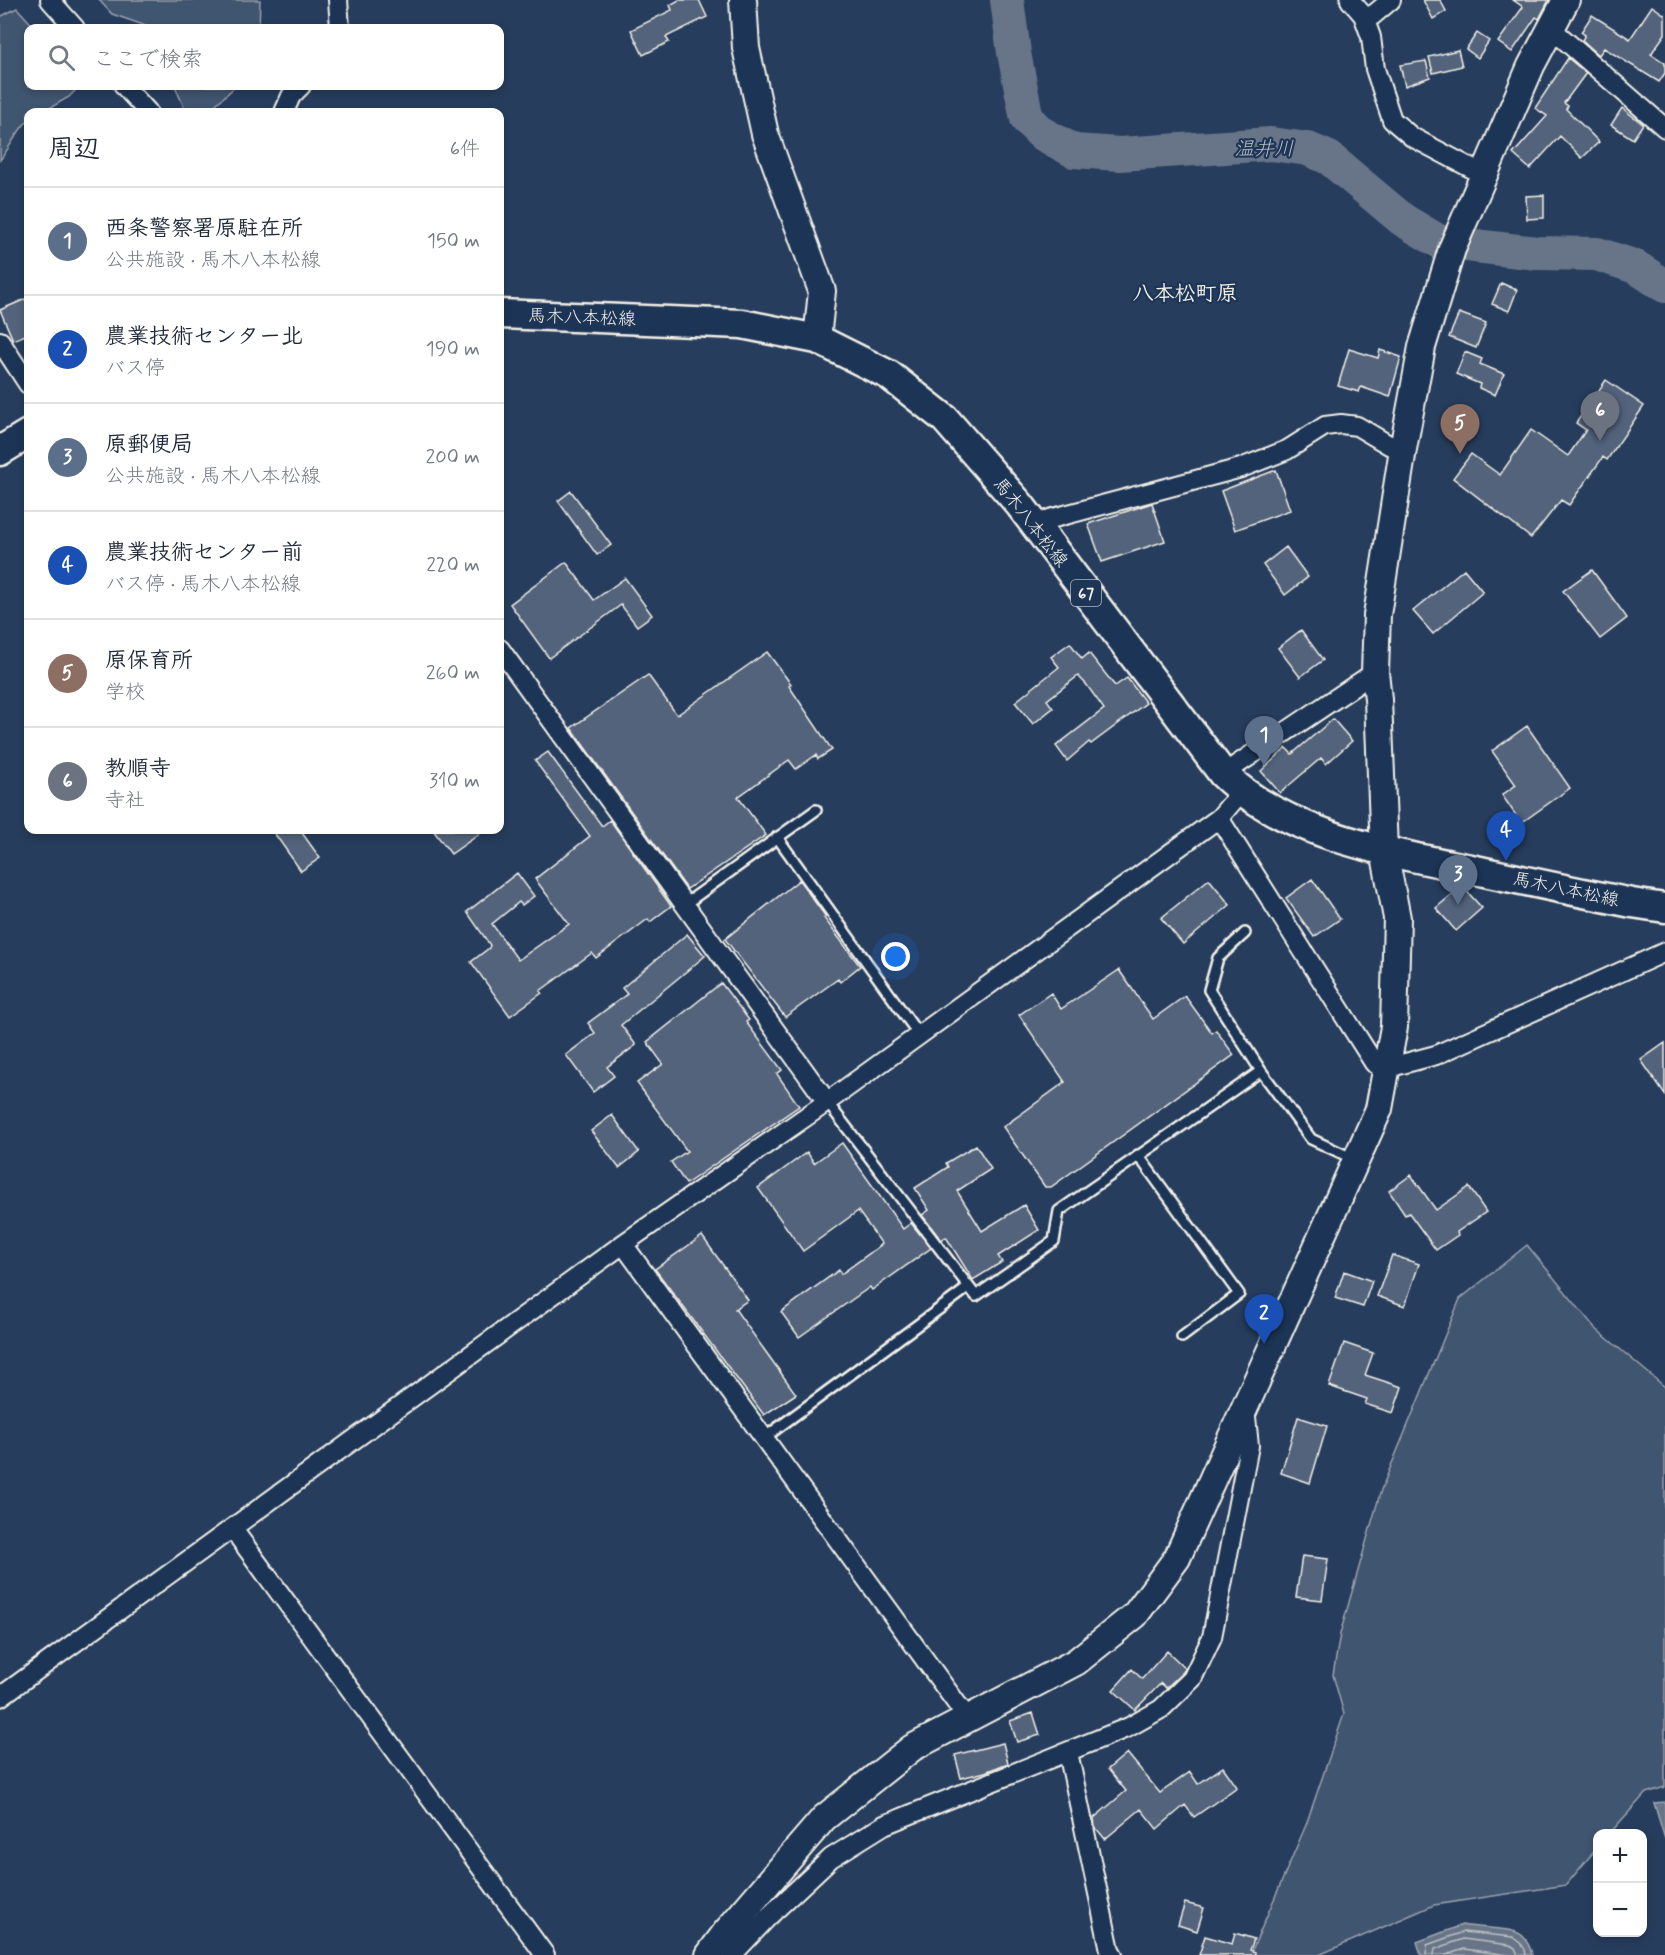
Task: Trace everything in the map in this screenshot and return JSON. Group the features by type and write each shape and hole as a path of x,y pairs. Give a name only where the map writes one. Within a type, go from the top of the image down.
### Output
{"main road":[{"name":"馬木八本松線","path":"504,314 742,324 817,339 889,375 945,419 1020,505 1232,783 1312,830 1384,851 1665,908"},
{"path":"0,451 24,436"}],"street":[{"path":"50,0 71,24"},
{"path":"338,0 340,24"},
{"path":"743,0 746,48 765,134 822,291 817,339"},
{"path":"1350,0 1363,15 1371,38 1375,69 1392,120 1412,137 1484,175"},
{"path":"1363,15 1372,16 1392,0"},
{"path":"709,1955 824,1818 912,1748 1076,1662 1135,1615 1176,1558 1379,1108 1394,1027 1397,918 1384,851 1375,672 1377,615 1403,449 1422,347 1452,249 1532,66 1565,0"},
{"path":"1552,29 1665,128"},
{"path":"128,90 144,108"},
{"path":"286,108 291,96 297,90"},
{"path":"0,341 24,378"},
{"path":"1037,528 1050,519 1241,468 1287,450 1325,426 1341,424 1357,426 1389,445 1403,449"},
{"path":"504,655 827,1102"},
{"path":"0,1697 623,1244 827,1102 1219,818 1232,783 1375,672"},
{"path":"1219,818 1374,1063 1387,1068 1436,1055 1665,952"},
{"path":"623,1244 968,1719"},
{"path":"732,1955 768,1917 831,1858 884,1825 1129,1727 1161,1709 1192,1679 1212,1637 1249,1446 1245,1406"},
{"path":"232,1528 545,1955"},
{"path":"1068,1752 1110,1950 1113,1955"}],"lane":[{"path":"685,904 816,810"},
{"path":"777,837 919,1035"},
{"path":"1245,933 1218,958 1209,990 1261,1071 1311,1138 1356,1160"},
{"path":"827,1102 976,1296 1054,1240 1059,1211 1261,1071"},
{"path":"1138,1155 1239,1294 1182,1336"},
{"path":"764,1438 969,1287"}],"shaded area":[{"path":"99,0 260,0 259,24 141,24 112,14"},
{"path":"17,8 31,24 24,24 24,90 76,90 50,108 24,108 24,125 0,160 0,17"},
{"path":"177,90 232,90 211,108 184,108"},
{"path":"1527,1245 1595,1328 1665,1387 1665,1787 1646,1793 1614,1829 1593,1829 1593,1853 1566,1885 1434,1905 1319,1955 1250,1955 1306,1825 1344,1714 1333,1675 1340,1634 1381,1490 1460,1299"}],"water":[{"path":"1665,1802 1665,1839 1654,1803"},
{"path":"1462,1925 1516,1932 1527,1941 1532,1955 1421,1955 1417,1942"}],"building":[{"path":"679,0 699,0 707,17 666,37 669,42 643,55 631,30 672,10 670,5"},
{"path":"1423,0 1440,0 1446,11 1433,19"},
{"path":"1513,0 1549,0 1539,19 1536,17 1512,52 1498,42 1523,7"},
{"path":"1652,6 1665,15 1665,34 1651,54 1665,63 1665,73 1659,82 1604,48 1599,55 1582,40 1585,35 1581,32 1592,15 1630,39"},
{"path":"1477,33 1489,41 1478,58 1466,49"},
{"path":"1458,50 1462,66 1433,73 1429,57"},
{"path":"1568,58 1586,73 1564,103 1568,106 1566,109 1599,142 1582,158 1560,136 1530,169 1513,154 1547,116 1535,108"},
{"path":"1426,61 1430,77 1405,86 1400,65"},
{"path":"1622,108 1643,124 1633,139 1611,125"},
{"path":"1544,195 1544,218 1527,219 1526,196"},
{"path":"1501,283 1517,290 1509,311 1492,304"},
{"path":"24,300 24,336 13,340 0,310"},
{"path":"1459,313 1486,323 1476,348 1449,337"},
{"path":"1349,349 1378,358 1380,350 1401,357 1390,397 1361,387 1359,392 1338,386"},
{"path":"1465,352 1482,359 1480,364 1504,374 1495,395 1479,388 1480,384 1456,374"},
{"path":"1606,380 1644,406 1607,460 1603,457 1569,505 1561,500 1531,538 1453,478 1471,454 1500,475 1531,430 1568,456 1586,430 1576,423"},
{"path":"1276,470 1290,510 1235,530 1221,491"},
{"path":"571,491 611,545 597,555 558,501"},
{"path":"1152,503 1165,541 1102,562 1088,524"},
{"path":"1286,547 1308,577 1285,595 1263,565"},
{"path":"566,562 594,600 625,578 652,615 637,626 621,605 549,658 510,604"},
{"path":"1464,569 1483,592 1433,634 1413,611"},
{"path":"1592,570 1627,618 1600,639 1563,591"},
{"path":"1301,630 1323,660 1300,677 1278,648"},
{"path":"1070,643 1082,659 1089,653 1115,686 1127,678 1146,703 1091,744 1089,742 1067,761 1056,746 1104,709 1086,684 1078,676 1047,700 1053,708 1033,724 1015,702 1059,667 1051,657"},
{"path":"767,652 791,684 789,686 832,750 818,759 816,755 796,769 789,760 738,797 766,835 687,889 571,728 648,675 677,715"},
{"path":"1333,719 1352,741 1326,764 1321,758 1280,793 1261,771 1286,748 1292,754"},
{"path":"1527,726 1570,788 1521,823 1502,795 1516,785 1492,751"},
{"path":"548,752 602,826 610,820 671,906 650,922 648,919 596,958 592,953 510,1016 471,962 490,945 467,912 517,873 534,896 522,905 519,902 492,924 518,960 569,924 535,879 590,836 535,761"},
{"path":"275,834 303,834 320,858 301,871"},
{"path":"436,834 479,834 451,854"},
{"path":"1209,879 1230,905 1183,944 1161,918"},
{"path":"1312,879 1340,919 1314,937 1286,898"},
{"path":"799,880 860,966 840,982 838,979 785,1017 725,939"},
{"path":"1462,886 1482,908 1456,931 1436,908"},
{"path":"687,934 705,956 621,1025 636,1045 607,1067 614,1076 593,1092 566,1055 595,1033 588,1023 627,994 622,988"},
{"path":"1119,970 1153,1019 1185,996 1212,1033 1216,1030 1234,1055 1051,1187 1045,1187 1003,1127 1065,1082 1019,1015 1051,993 1061,1009"},
{"path":"721,983 749,1020 746,1022 782,1070 777,1074 799,1106 686,1184 671,1162 687,1151 637,1083 663,1064 647,1042"},
{"path":"1665,1043 1665,1095 1641,1060"},
{"path":"612,1115 639,1152 619,1168 591,1131"},
{"path":"842,1143 903,1229 911,1223 931,1248 872,1290 870,1287 799,1337 781,1312 839,1270 841,1274 882,1244 858,1211 803,1251 758,1188 807,1152 814,1163"},
{"path":"976,1145 991,1169 957,1191 982,1231 1024,1205 1039,1230 998,1256 1002,1262 973,1280 946,1237 941,1240 922,1215 929,1210 915,1188 948,1167 946,1163"},
{"path":"1411,1175 1436,1210 1469,1187 1486,1212 1436,1250 1409,1213 1405,1215 1389,1191"},
{"path":"702,1236 748,1300 735,1309 796,1394 764,1415 655,1269"},
{"path":"1392,1255 1419,1264 1405,1306 1377,1296"},
{"path":"1344,1271 1372,1281 1363,1307 1335,1298"},
{"path":"1344,1343 1373,1353 1365,1375 1402,1387 1393,1413 1365,1404 1367,1399 1329,1386"},
{"path":"1298,1417 1327,1426 1310,1483 1281,1473"},
{"path":"1302,1556 1328,1559 1322,1600 1296,1597"},
{"path":"1167,1651 1185,1668 1183,1672 1166,1688 1161,1683 1135,1710 1113,1690 1132,1669 1142,1679"},
{"path":"1033,1713 1040,1735 1017,1742 1010,1721"},
{"path":"1003,1743 1008,1763 961,1778 955,1755"},
{"path":"1127,1753 1160,1793 1190,1772 1198,1784 1223,1767 1237,1787 1194,1817 1185,1805 1157,1829 1141,1809 1105,1839 1095,1827 1094,1818 1126,1791 1108,1769"},
{"path":"1185,1903 1204,1908 1197,1931 1178,1925"},
{"path":"1235,1933 1254,1939 1250,1950 1255,1952 1255,1955 1199,1955 1205,1936 1232,1944"}],"waterway":[{"name":"温井川","path":"1007,0 1014,53 1027,119 1041,133 1074,151 1120,154 1271,144 1308,149 1329,158 1403,220 1440,242 1537,253 1597,254 1636,267 1665,286"}],"place":[{"name":"教順寺","path":"1600,441"},
{"name":"原保育所","path":"1460,454"},
{"name":"西条警察署原駐在所","path":"1264,766"},
{"name":"農業技術センター前","path":"1506,861"},
{"name":"原郵便局","path":"1458,905"},
{"name":"農業技術センター北","path":"1264,1344"}],"district":[{"name":"八本松町原","path":"1185,293"}]}
